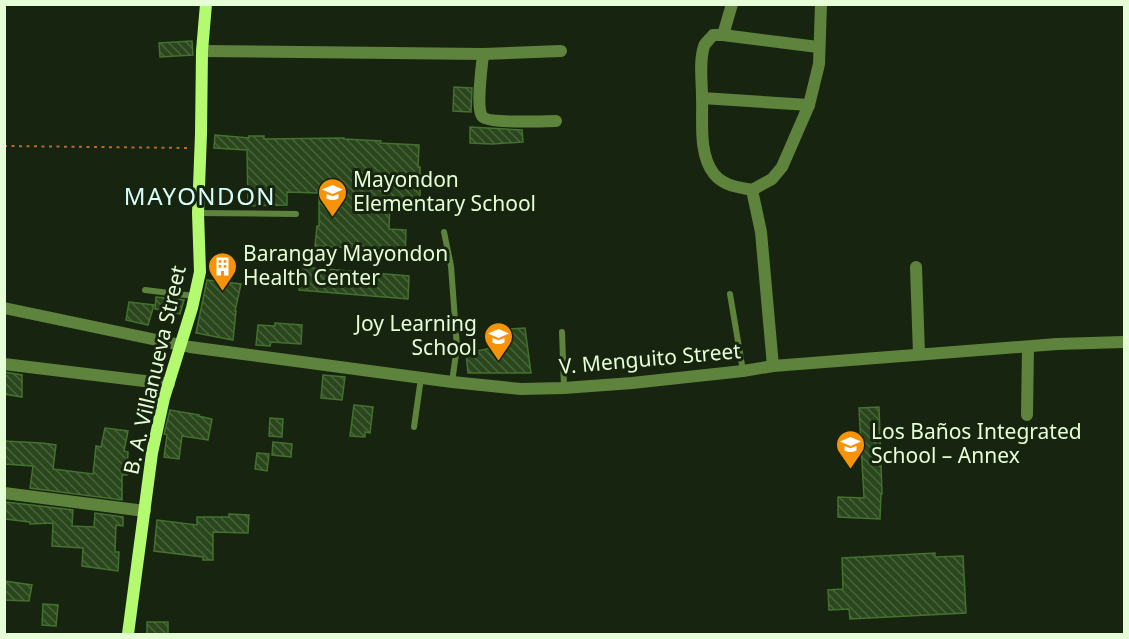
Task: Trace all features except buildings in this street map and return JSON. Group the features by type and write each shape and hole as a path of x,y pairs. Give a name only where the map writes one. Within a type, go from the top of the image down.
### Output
{"street":[{"name":"B. A. Villanueva Street","path":"128,634 152,453 164,398 200,273 198,213 202,51 206,4"},
{"path":"723,35 732,4"},
{"path":"819,47 723,35 713,35 704,47 701,67 702,132 710,166 724,183 752,190 772,179 782,167 809,105 819,64 821,4"},
{"path":"202,51 483,54 561,51"},
{"path":"483,54 480,110 484,119 556,121"},
{"path":"702,98 809,105"},
{"path":"752,190 761,232 773,366"},
{"path":"916,267 919,354"},
{"name":"V. Menguito Street","path":"4,308 181,345 421,378 521,389 564,388 743,371 773,366 919,354 1125,342"},
{"path":"1027,415 1028,347"},
{"path":"4,364 169,384"},
{"path":"4,493 145,511"}],"lane":[{"path":"198,213 296,214"},
{"path":"444,232 451,266 457,347 452,382"},
{"path":"145,290 195,296"},
{"path":"730,294 743,371"},
{"path":"562,332 564,388"},
{"path":"414,427 421,378"}],"path":[{"path":"4,146 201,148"}],"place":[{"name":"Mayondon Elementary School","path":"332,218"},
{"name":"Barangay Mayondon Health Center","path":"222,292"},
{"name":"Joy Learning School","path":"498,362"},
{"name":"Los Baños Integrated School – Annex","path":"850,470"}],"district":[{"name":"MAYONDON","path":"200,197"}]}
